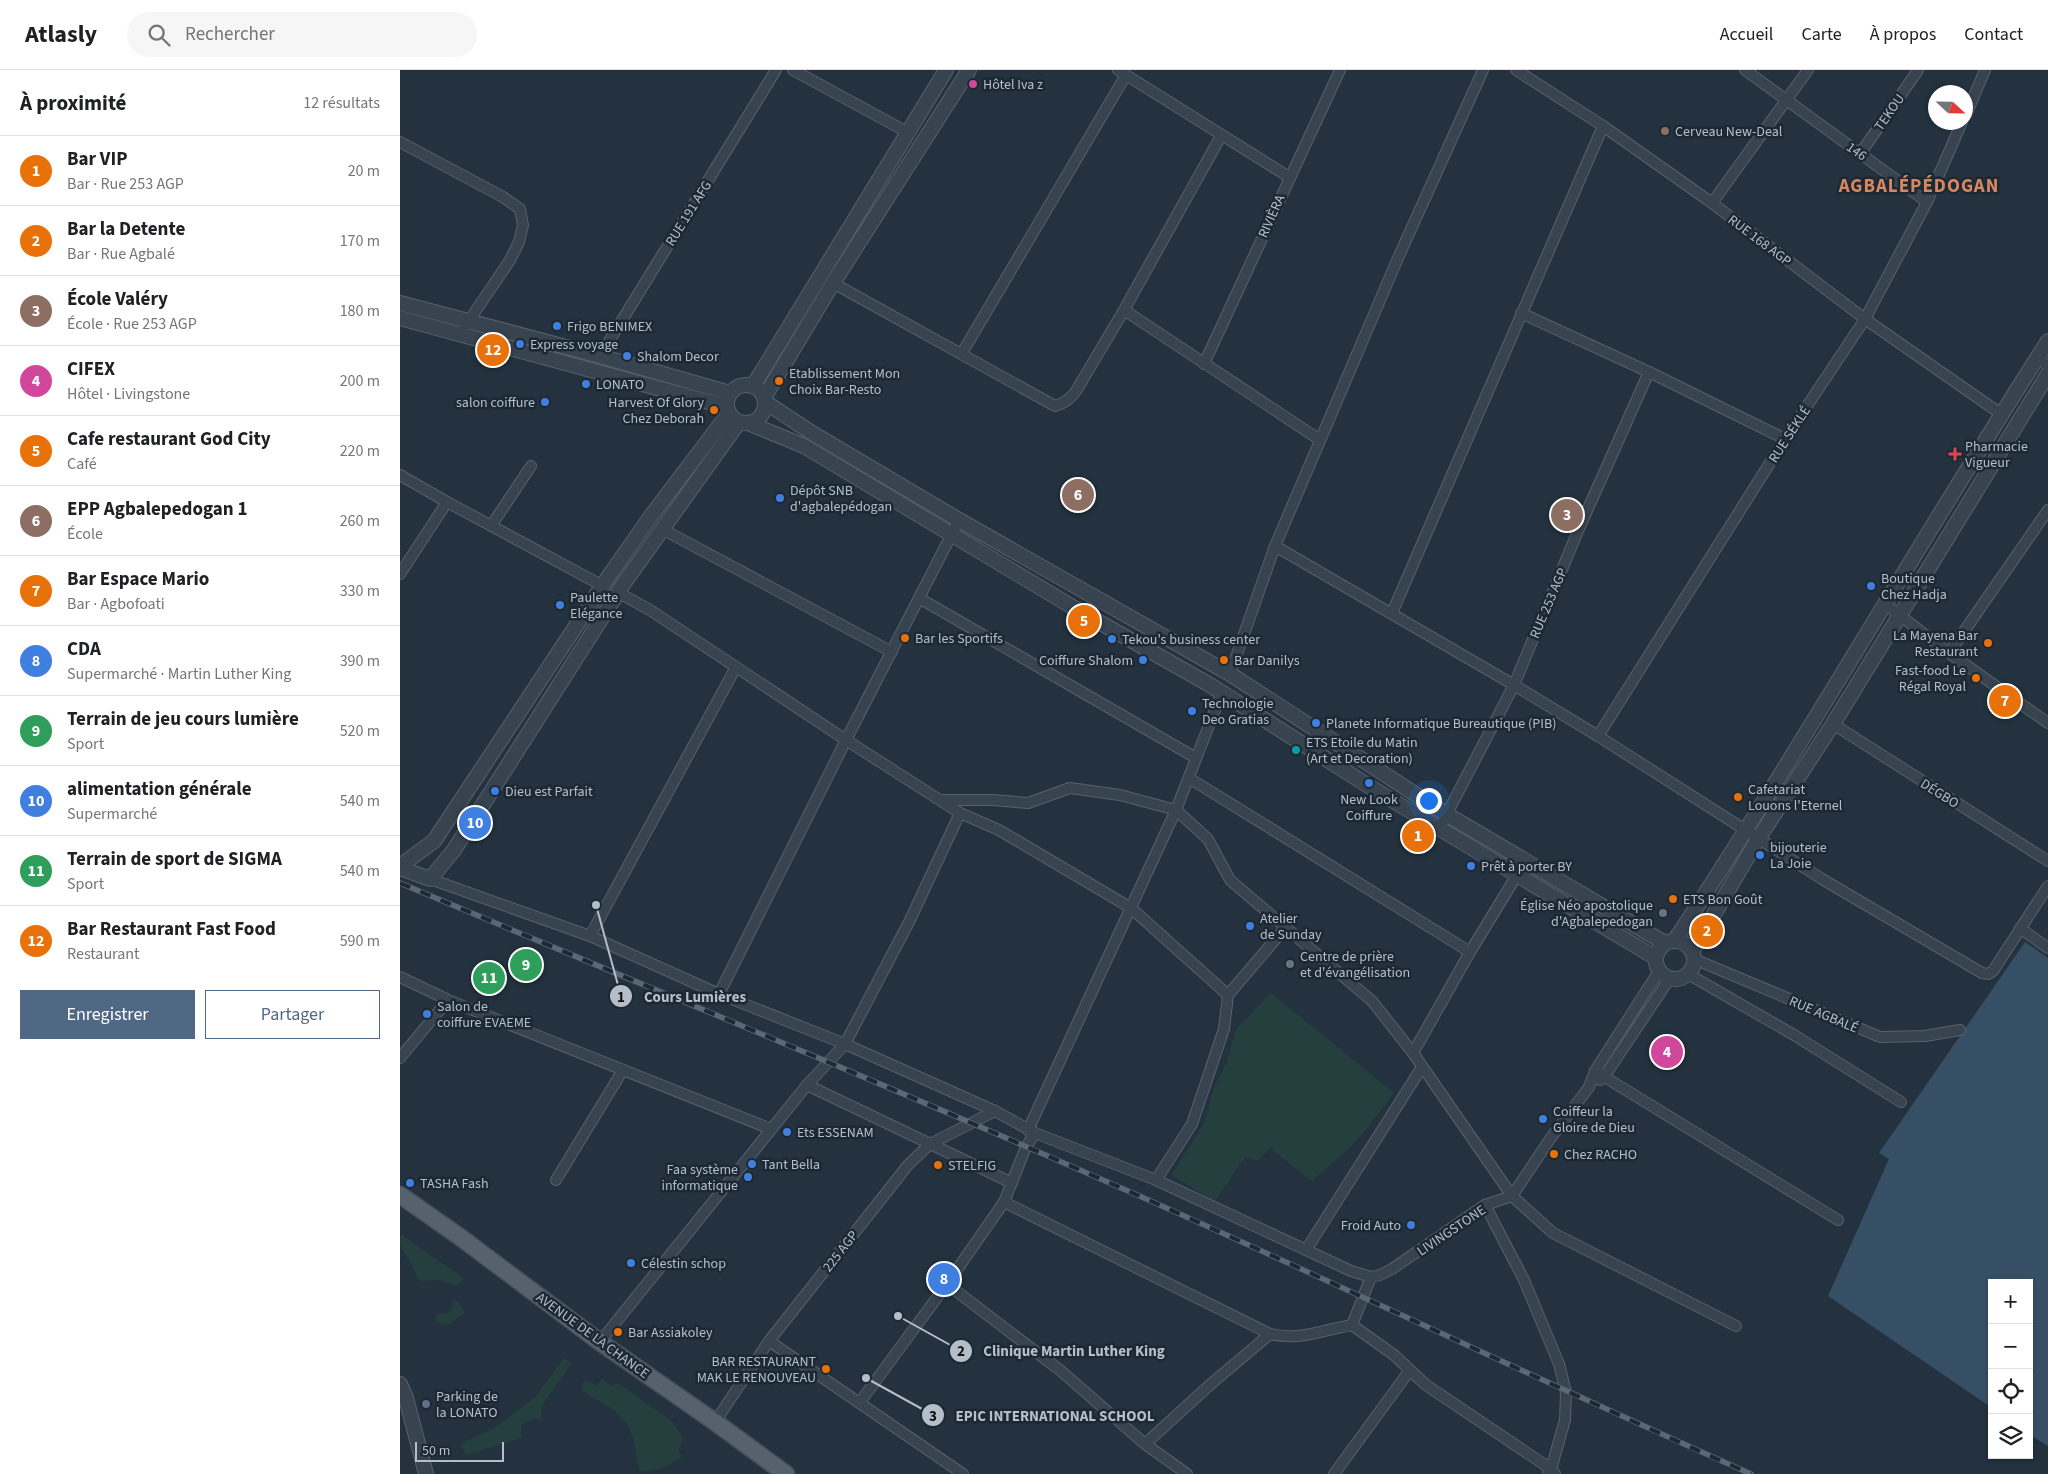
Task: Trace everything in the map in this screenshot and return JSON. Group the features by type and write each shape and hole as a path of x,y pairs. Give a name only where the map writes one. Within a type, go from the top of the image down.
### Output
{"main road":[{"name":"AVENUE DE LA CHANCE","path":"400,1195 460,1237 600,1342 786,1474"}],"street":[{"name":"RUE 191 AFG","path":"600,356 776,70"},
{"path":"793,70 907,132"},
{"path":"753,386 946,70"},
{"path":"400,867 434,841 651,516 736,416 761,416 765,400 833,283 969,70"},
{"name":"RIVIÈRA","path":"1204,364 1340,70"},
{"path":"860,1402 947,1284 1004,1202 1031,1131 1176,810 1230,674 1275,546 1398,258 1483,70"},
{"name":"RUE 168 AGP","path":"1516,70 1603,126 1712,203 1865,319 2001,414"},
{"name":"146","path":"1745,70 1927,202"},
{"path":"1712,203 1808,70"},
{"name":"TEKOU","path":"1860,154 1918,70"},
{"path":"1973,98 1985,70"},
{"path":"962,353 1122,72 1289,177"},
{"path":"1392,613 1603,126"},
{"name":"RUE SÉKLÉ","path":"1598,736 1785,439 1865,319 1927,202 1958,130"},
{"path":"833,283 1055,406 1064,403 1071,398 1124,310 1221,136"},
{"path":"400,142 520,208 523,224 519,242 460,334"},
{"path":"400,303 730,393"},
{"path":"1124,310 1320,440"},
{"path":"1521,313 1649,372 1785,439"},
{"path":"400,318 736,416 804,446 1076,609 1222,692 1438,829 1517,876 1676,979 1688,974 1693,966 1693,955 1758,840 1900,616 2048,374"},
{"path":"1589,1087 1604,1078 1661,969 1658,950 1670,942 1746,832 2001,414 2042,362 2048,341"},
{"name":"RUE 253 AGP","path":"1438,829 1514,685 1578,531 1649,372"},
{"path":"736,416 727,400 730,393 736,387 745,384 753,386 760,391 765,400 812,433 959,520 1230,674 1446,814 1670,942 1682,942 1693,955"},
{"path":"430,879 454,850 619,593 736,416"},
{"path":"491,526 531,466"},
{"path":"400,474 447,502 603,586"},
{"path":"400,574 447,502"},
{"path":"1949,652 2048,510"},
{"path":"719,994 959,520"},
{"path":"662,529 892,652"},
{"path":"1275,546 1514,685 1598,736 1758,840 1888,919 1982,973 1988,974 1993,971 2048,886"},
{"path":"619,593 650,610 960,813 998,830 1131,908 1228,995"},
{"path":"919,598 1196,758"},
{"path":"1885,604 2048,723"},
{"path":"590,936 736,667"},
{"name":"DÉGBO","path":"1832,724 2048,861"},
{"path":"1189,778 1470,952"},
{"path":"940,800 993,800 1028,803 1070,788 1120,794 1176,810 1208,839 1230,880 1372,1001 1413,1053 1512,1196 1553,1233 1736,1326"},
{"path":"600,1342 807,1085 845,1044 910,920 960,813"},
{"path":"400,867 590,936 719,994 845,1044 995,1111 1031,1131 1156,1180 1351,1271 1371,1277 1352,1325"},
{"path":"1413,1053 1470,952 1517,876"},
{"path":"1156,1180 1192,1124 1224,1029 1228,995 1285,928"},
{"path":"2020,928 2048,948"},
{"name":"RUE AGBALÉ","path":"1693,955 1880,1037 1925,1036 1960,1030"},
{"path":"1512,1196 1589,1087 1595,1072 1661,969"},
{"name":"RUE AGBALÉ","path":"1688,974 1794,1035 1901,1102"},
{"path":"400,977 448,1000 771,1129"},
{"path":"400,1058 448,1000"},
{"path":"1306,1250 1422,1067"},
{"path":"556,1180 623,1070"},
{"path":"1595,1072 1838,1220"},
{"path":"807,1085 1012,1183"},
{"name":"225 AGP","path":"715,1422 769,1341 908,1165 930,1144 995,1111"},
{"name":"LIVINGSTONE","path":"1371,1277 1392,1269 1485,1205 1512,1196"},
{"path":"1004,1202 1270,1334 1288,1338 1352,1325 1394,1355 1426,1385 1551,1472 1565,1420 1566,1392 1559,1364 1524,1280 1485,1205"},
{"path":"947,1284 1061,1371 1145,1444 1187,1474"},
{"path":"1145,1444 1212,1383 1270,1334"},
{"path":"769,1341 964,1474"},
{"path":"1334,1474 1410,1370"},
{"path":"400,1384 406,1398 426,1474"}],"green space":[{"path":"1271,993 1394,1093 1358,1139 1312,1181 1270,1148 1258,1161 1245,1157 1215,1201 1171,1175 1204,1123 1214,1087 1227,1062 1236,1029"},
{"path":"402,1235 463,1278 457,1286 439,1280 420,1281 400,1244"},
{"path":"456,1300 460,1303 465,1313 447,1325 437,1322 435,1317 441,1313 451,1311 453,1307 452,1301"},
{"path":"564,1358 572,1363 543,1404 542,1420 534,1418 521,1425 521,1438 466,1455 460,1444 494,1428 535,1397"},
{"path":"602,1379 611,1386 618,1383 673,1422 683,1439 678,1450 682,1456 662,1468 650,1471 639,1470 634,1440 627,1424 614,1410 582,1391 582,1384 586,1380 596,1386"}],"water":[{"path":"2025,942 2048,958 2048,1446 2033,1437 2033,1279 1988,1279 1988,1405 1828,1296 1889,1159 1879,1153"}],"railway":[{"path":"400,883 1051,1157 1751,1474"}],"place":[{"name":"Hôtel Iva z","path":"973,84"},
{"name":"Cerveau New-Deal","path":"1665,131"},
{"name":"Frigo BENIMEX","path":"557,326"},
{"name":"Express voyage","path":"520,344"},
{"name":"Bar Restaurant Fast Food","path":"493,350"},
{"name":"Shalom Decor","path":"627,356"},
{"name":"Etablissement Mon Choix Bar-Resto","path":"779,381"},
{"name":"LONATO","path":"586,384"},
{"name":"salon coiffure","path":"545,402"},
{"name":"Harvest Of Glory Chez Deborah","path":"714,410"},
{"name":"Pharmacie Vigueur","path":"1955,454"},
{"name":"EPP Agbalepedogan 1","path":"1078,495"},
{"name":"Dépôt SNB d'agbalepédogan","path":"780,498"},
{"name":"École Valéry","path":"1567,515"},
{"name":"Boutique Chez Hadja","path":"1871,586"},
{"name":"Paulette Elégance","path":"560,605"},
{"name":"Cafe restaurant God City","path":"1084,621"},
{"name":"Bar les Sportifs","path":"905,638"},
{"name":"Tekou's business center","path":"1112,639"},
{"name":"La Mayena Bar Restaurant","path":"1988,643"},
{"name":"Coiffure Shalom","path":"1143,660"},
{"name":"Bar Danilys","path":"1224,660"},
{"name":"Fast-food Le Régal Royal","path":"1976,678"},
{"name":"Bar Espace Mario","path":"2005,701"},
{"name":"Technologie Deo Gratias","path":"1192,711"},
{"name":"Planete Informatique Bureautique (PIB)","path":"1316,723"},
{"name":"ETS Etoile du Matin (Art et Decoration)","path":"1296,750"},
{"name":"New Look Coiffure","path":"1369,783"},
{"name":"Dieu est Parfait","path":"495,791"},
{"name":"Cafetariat Louons l'Eternel","path":"1738,797"},
{"name":"alimentation générale","path":"475,823"},
{"name":"Bar VIP","path":"1418,836"},
{"name":"bijouterie La Joie","path":"1760,855"},
{"name":"Prêt à porter BY","path":"1471,866"},
{"name":"ETS Bon Goût","path":"1673,899"},
{"name":"Cours Lumières","path":"596,905"},
{"name":"Église Néo apostolique d'Agbalepedogan","path":"1663,913"},
{"name":"Atelier de Sunday","path":"1250,926"},
{"name":"Bar la Detente","path":"1707,931"},
{"name":"Centre de prière et d'évangélisation","path":"1290,964"},
{"name":"Terrain de jeu cours lumière","path":"526,965"},
{"name":"Terrain de sport de SIGMA","path":"489,978"},
{"name":"Salon de coiffure EVAEME","path":"427,1014"},
{"name":"CIFEX","path":"1667,1052"},
{"name":"Coiffeur la Gloire de Dieu","path":"1543,1119"},
{"name":"Ets ESSENAM","path":"787,1132"},
{"name":"Chez RACHO","path":"1554,1154"},
{"name":"Tant Bella","path":"752,1164"},
{"name":"STELFIG","path":"938,1165"},
{"name":"Faa système informatique","path":"748,1177"},
{"name":"TASHA Fash","path":"410,1183"},
{"name":"Froid Auto","path":"1411,1225"},
{"name":"Célestin schop","path":"631,1263"},
{"name":"CDA","path":"944,1279"},
{"name":"Clinique Martin Luther King","path":"898,1316"},
{"name":"Bar Assiakoley","path":"618,1332"},
{"name":"BAR RESTAURANT MAK LE RENOUVEAU","path":"826,1369"},
{"name":"EPIC INTERNATIONAL SCHOOL","path":"866,1378"},
{"name":"Parking de la LONATO","path":"426,1404"}],"district":[{"name":"AGBALÉPÉDOGAN","path":"1919,185"}]}
